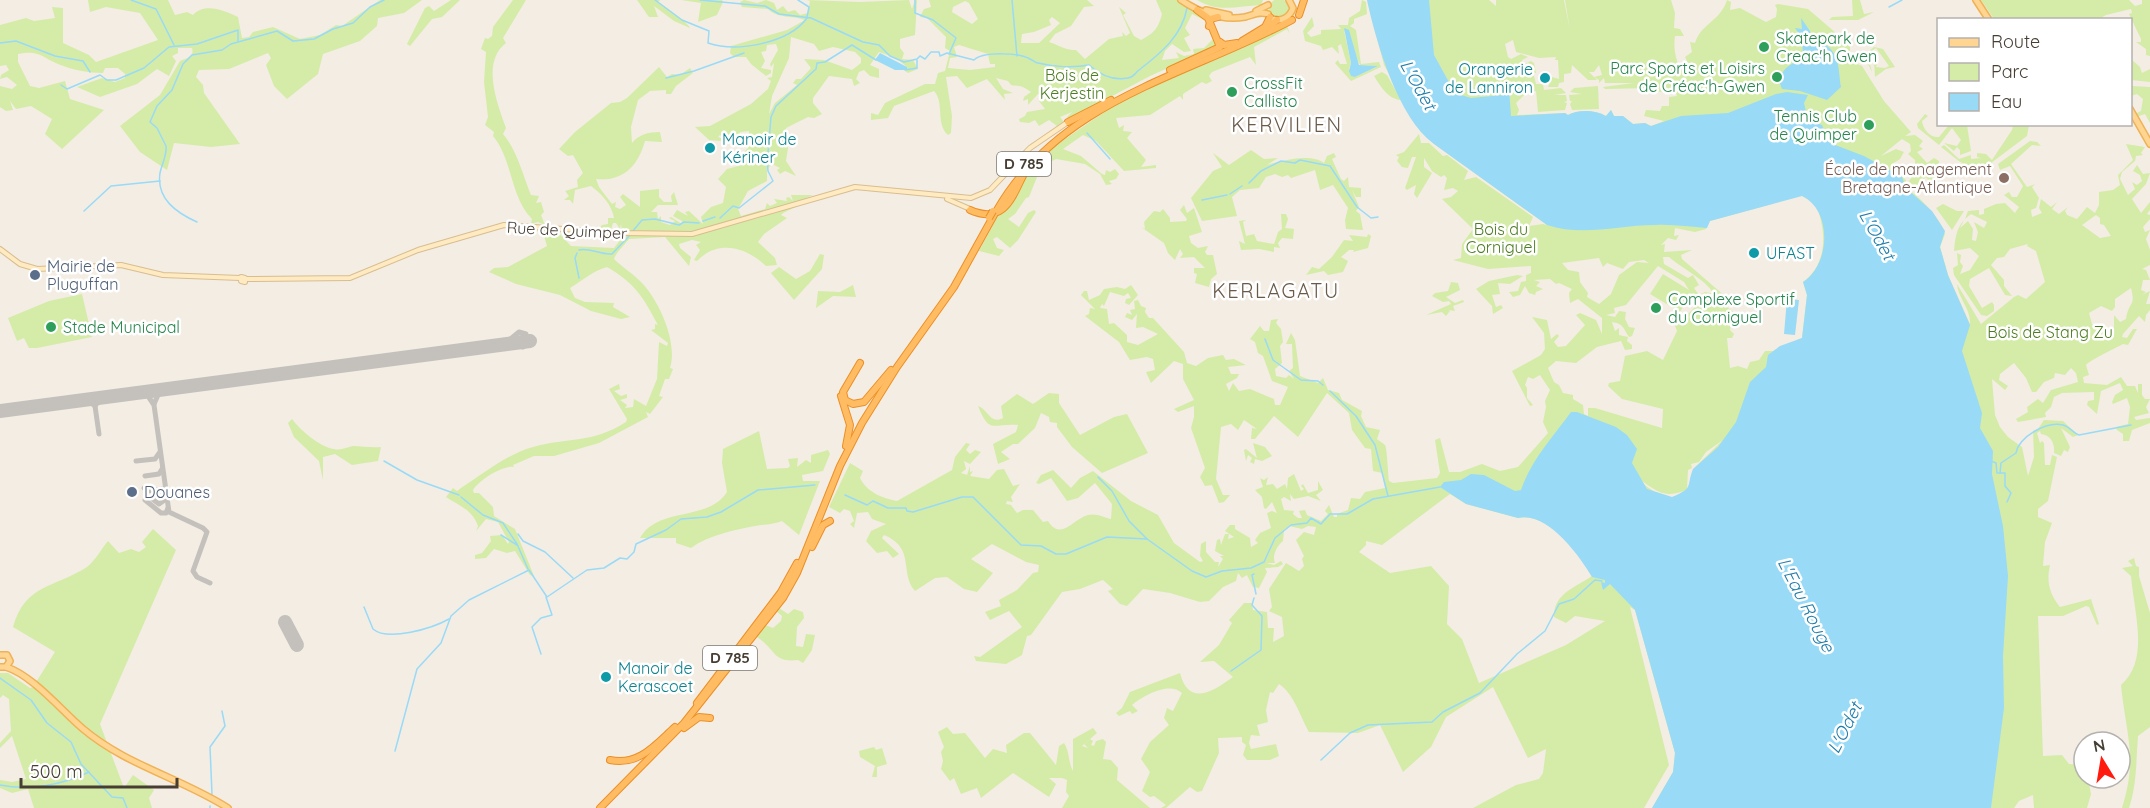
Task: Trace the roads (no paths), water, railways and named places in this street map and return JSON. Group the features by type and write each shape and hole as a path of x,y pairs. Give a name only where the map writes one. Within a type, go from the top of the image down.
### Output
{"highway":[{"path":"1299,15 1304,0"},
{"path":"1197,10 1207,17 1209,26 1220,42 1224,45 1235,46"},
{"name":"D 785","path":"1235,46 1262,29 1269,15"},
{"path":"1209,26 1211,19 1218,17"},
{"name":"D 785","path":"598,808 686,716 788,581 846,446 891,370 952,282 1016,174 1039,149 1111,100 1159,75 1259,35 1277,20"},
{"name":"D 785","path":"622,783 654,753 715,688 783,598 797,573 830,492 868,412 954,287 993,213 1031,161 1062,135 1119,100 1171,73 1292,20"},
{"path":"1159,75 1218,49 1220,42"},
{"path":"1068,122 1111,100"},
{"path":"970,210 988,214 1006,207 1014,198 1031,161"},
{"path":"846,446 850,425 841,394 845,381 860,363 843,393 847,402 859,404 891,370"},
{"path":"829,512 826,506 830,492"},
{"path":"797,573 819,532 830,521"},
{"path":"610,760 625,762 638,758 686,716"},
{"path":"654,753 694,720 701,716 710,718"}],"main road":[{"path":"1181,0 1197,10 1218,17 1238,18 1261,12 1277,20 1287,17 1296,0"},
{"path":"1186,0 1203,9 1233,15 1254,12 1270,3"},
{"path":"1290,0 1293,8"},
{"path":"1977,0 1989,18"},
{"path":"1269,15 1270,3"},
{"path":"2132,113 2150,146"},
{"path":"2132,117 2150,146"},
{"path":"938,196 966,199 990,190 1025,153 1068,122"},
{"name":"Rue de Quimper","path":"0,249 22,265 39,269 119,265 163,275 243,279 351,278 418,250 494,227 537,226 623,233 692,234 862,186 938,196"},
{"path":"938,196 970,210"},
{"path":"0,654 7,655 5,666 37,687 84,730 110,749 228,808"}],"water":[{"name":"L'Odet","path":"1367,0 1429,0 1434,55 1450,84 1461,95 1471,98 1503,95 1509,88 1511,116 1565,113 1568,115 1587,111 1606,116 1611,110 1614,116 1623,116 1633,124 1645,123 1651,126 1681,116 1728,113 1776,94 1787,92 1808,95 1804,103 1808,120 1822,125 1830,143 1864,156 1902,177 1906,188 1932,211 1945,231 1940,247 1948,275 1970,325 1962,351 1982,413 1980,428 1993,451 1992,474 2003,526 2008,576 2003,656 2004,708 1991,808 1652,808 1673,772 1675,753 1635,610 1610,584 1603,590 1601,582 1605,583 1605,580 1592,577 1571,547 1540,521 1518,518 1466,504 1440,487 1444,482 1461,480 1471,474 1484,475 1515,491 1521,490 1530,469 1543,449 1571,412 1577,412 1616,427 1627,435 1637,449 1632,463 1647,489 1672,497 1684,491 1688,486 1693,469 1718,447 1736,422 1750,382 1766,367 1768,355 1780,346 1802,338 1807,295 1803,282 1812,274 1823,251 1823,225 1819,213 1812,203 1802,196 1710,221 1707,228 1641,225 1601,230 1574,230 1547,225 1434,144 1421,132 1399,98 1390,78 1376,37"},
{"path":"1801,18 1810,31 1811,47 1822,43 1833,51 1838,62 1841,87 1827,100 1800,91 1782,89 1778,78 1786,68 1803,56 1802,38 1795,28 1802,29"},
{"path":"1344,28 1349,30 1359,65 1378,66 1355,77 1351,76 1349,71 1351,63"},
{"path":"880,53 907,67 907,70 895,70 875,60"},
{"path":"1787,299 1799,300 1795,335 1784,334"}],"waterway":[{"path":"131,0 156,9 174,45"},
{"path":"197,222 175,209 161,190 160,173 166,146 157,128 150,122 157,106 172,90 183,64 192,55 222,50 231,44 277,31 293,41 314,39 333,29 353,23 370,7 384,0"},
{"path":"655,0 682,20 709,31 708,43 720,46 747,46 775,40 799,27 807,18"},
{"path":"700,0 765,6 779,14 811,18 863,42 879,45 890,56 904,62 920,56 925,59 931,52 939,52 940,56 947,53 974,60 986,55 1011,54 1051,65 1070,67 1089,65 1107,76 1122,79 1133,76 1169,43 1180,27 1187,8"},
{"path":"798,0 809,7 807,17"},
{"path":"915,0 915,13 933,20 956,38 949,54"},
{"path":"1012,0 1017,56"},
{"path":"1889,7 1902,0"},
{"path":"61,85 67,89 100,75 107,80 116,80 144,68 169,47 197,44 238,30 238,41"},
{"path":"0,43 16,41 55,56 83,61 90,72"},
{"path":"768,153 771,117 776,106 816,69 817,63 825,62 852,45 876,60"},
{"path":"666,78 694,71 744,53"},
{"path":"905,70 917,68 917,60"},
{"path":"1087,133 1110,159"},
{"path":"720,218 733,206 739,208 773,181 768,171 767,158"},
{"path":"1249,183 1261,171 1281,161 1295,163 1300,160 1330,166 1357,207 1371,218 1378,217"},
{"path":"84,211 111,186 160,181"},
{"path":"1230,194 1242,186"},
{"path":"1202,200 1227,195"},
{"path":"703,221 715,217"},
{"path":"632,232 642,220 655,219 679,225 684,222 699,223"},
{"path":"579,250 612,254 630,235"},
{"path":"577,253 575,258 579,278"},
{"path":"1265,339 1273,360 1301,380 1318,381 1323,385"},
{"path":"1330,391 1356,416 1375,445 1388,496"},
{"path":"2000,473 2001,463 2016,453 2022,441 2049,425 2063,425 2079,435 2131,425"},
{"path":"384,461 417,480 459,495"},
{"path":"1991,461 1996,463 1997,473 2005,473 2005,486 2011,493 2007,502"},
{"path":"1098,477 1112,491 1129,521 1147,539"},
{"name":"L'Eau Rouge","path":"395,751 417,669 441,643 451,616 469,600 529,570 547,597 587,570 604,568 620,558 627,559 634,552 636,544 666,530 681,519 707,517 721,512 758,490 815,485"},
{"name":"L'Eau Rouge","path":"845,495 867,505 873,501 888,508 906,508 907,511 913,512 962,497 973,497 1021,545 1041,546 1056,554 1066,554 1107,537 1147,539 1192,571 1206,577 1222,571 1251,568 1264,562 1275,538 1291,525 1307,523 1311,518 1321,524 1330,514 1347,514 1373,499 1440,487"},
{"path":"461,497 483,515 503,523 517,544 528,569"},
{"path":"518,534 523,541 545,552 573,578"},
{"path":"501,535 517,545"},
{"path":"1254,574 1252,575 1256,594"},
{"path":"1321,760 1350,733 1368,725 1432,722 1443,712 1480,693 1517,654 1545,631 1559,604 1574,599 1595,580 1602,581"},
{"path":"541,654 532,627 541,618 552,615 546,597"},
{"path":"1231,671 1261,650 1262,616 1252,605 1254,598"},
{"path":"364,607 373,629 380,633 399,634 422,630 449,619"},
{"path":"0,678 31,700 47,723 71,742 81,764 112,797 123,798 127,808"},
{"path":"212,794 210,747 225,726 222,711"},
{"path":"0,785 45,786 89,772"}],"place":[{"name":"Skatepark de Creac'h Gwen","path":"1764,47"},
{"name":"Parc Sports et Loisirs de Créac'h-Gwen","path":"1777,77"},
{"name":"Orangerie de Lanniron","path":"1545,78"},
{"name":"CrossFit Callisto","path":"1232,92"},
{"name":"Tennis Club de Quimper","path":"1869,125"},
{"name":"Manoir de Kériner","path":"710,148"},
{"name":"École de management Bretagne-Atlantique","path":"2004,178"},
{"name":"UFAST","path":"1754,253"},
{"name":"Mairie de Pluguffan","path":"35,275"},
{"name":"Complexe Sportif du Corniguel","path":"1656,308"},
{"name":"Stade Municipal","path":"51,327"},
{"name":"Douanes","path":"132,492"},
{"name":"Manoir de Kerascoet","path":"606,677"}],"district":[{"name":"KERVILIEN","path":"1287,125"},
{"name":"KERLAGATU","path":"1276,291"}],"park label":[{"name":"Bois de Kerjestin","path":"1072,84"},
{"name":"Bois du Corniguel","path":"1501,238"},
{"name":"Bois de Stang Zu","path":"2050,332"}]}
